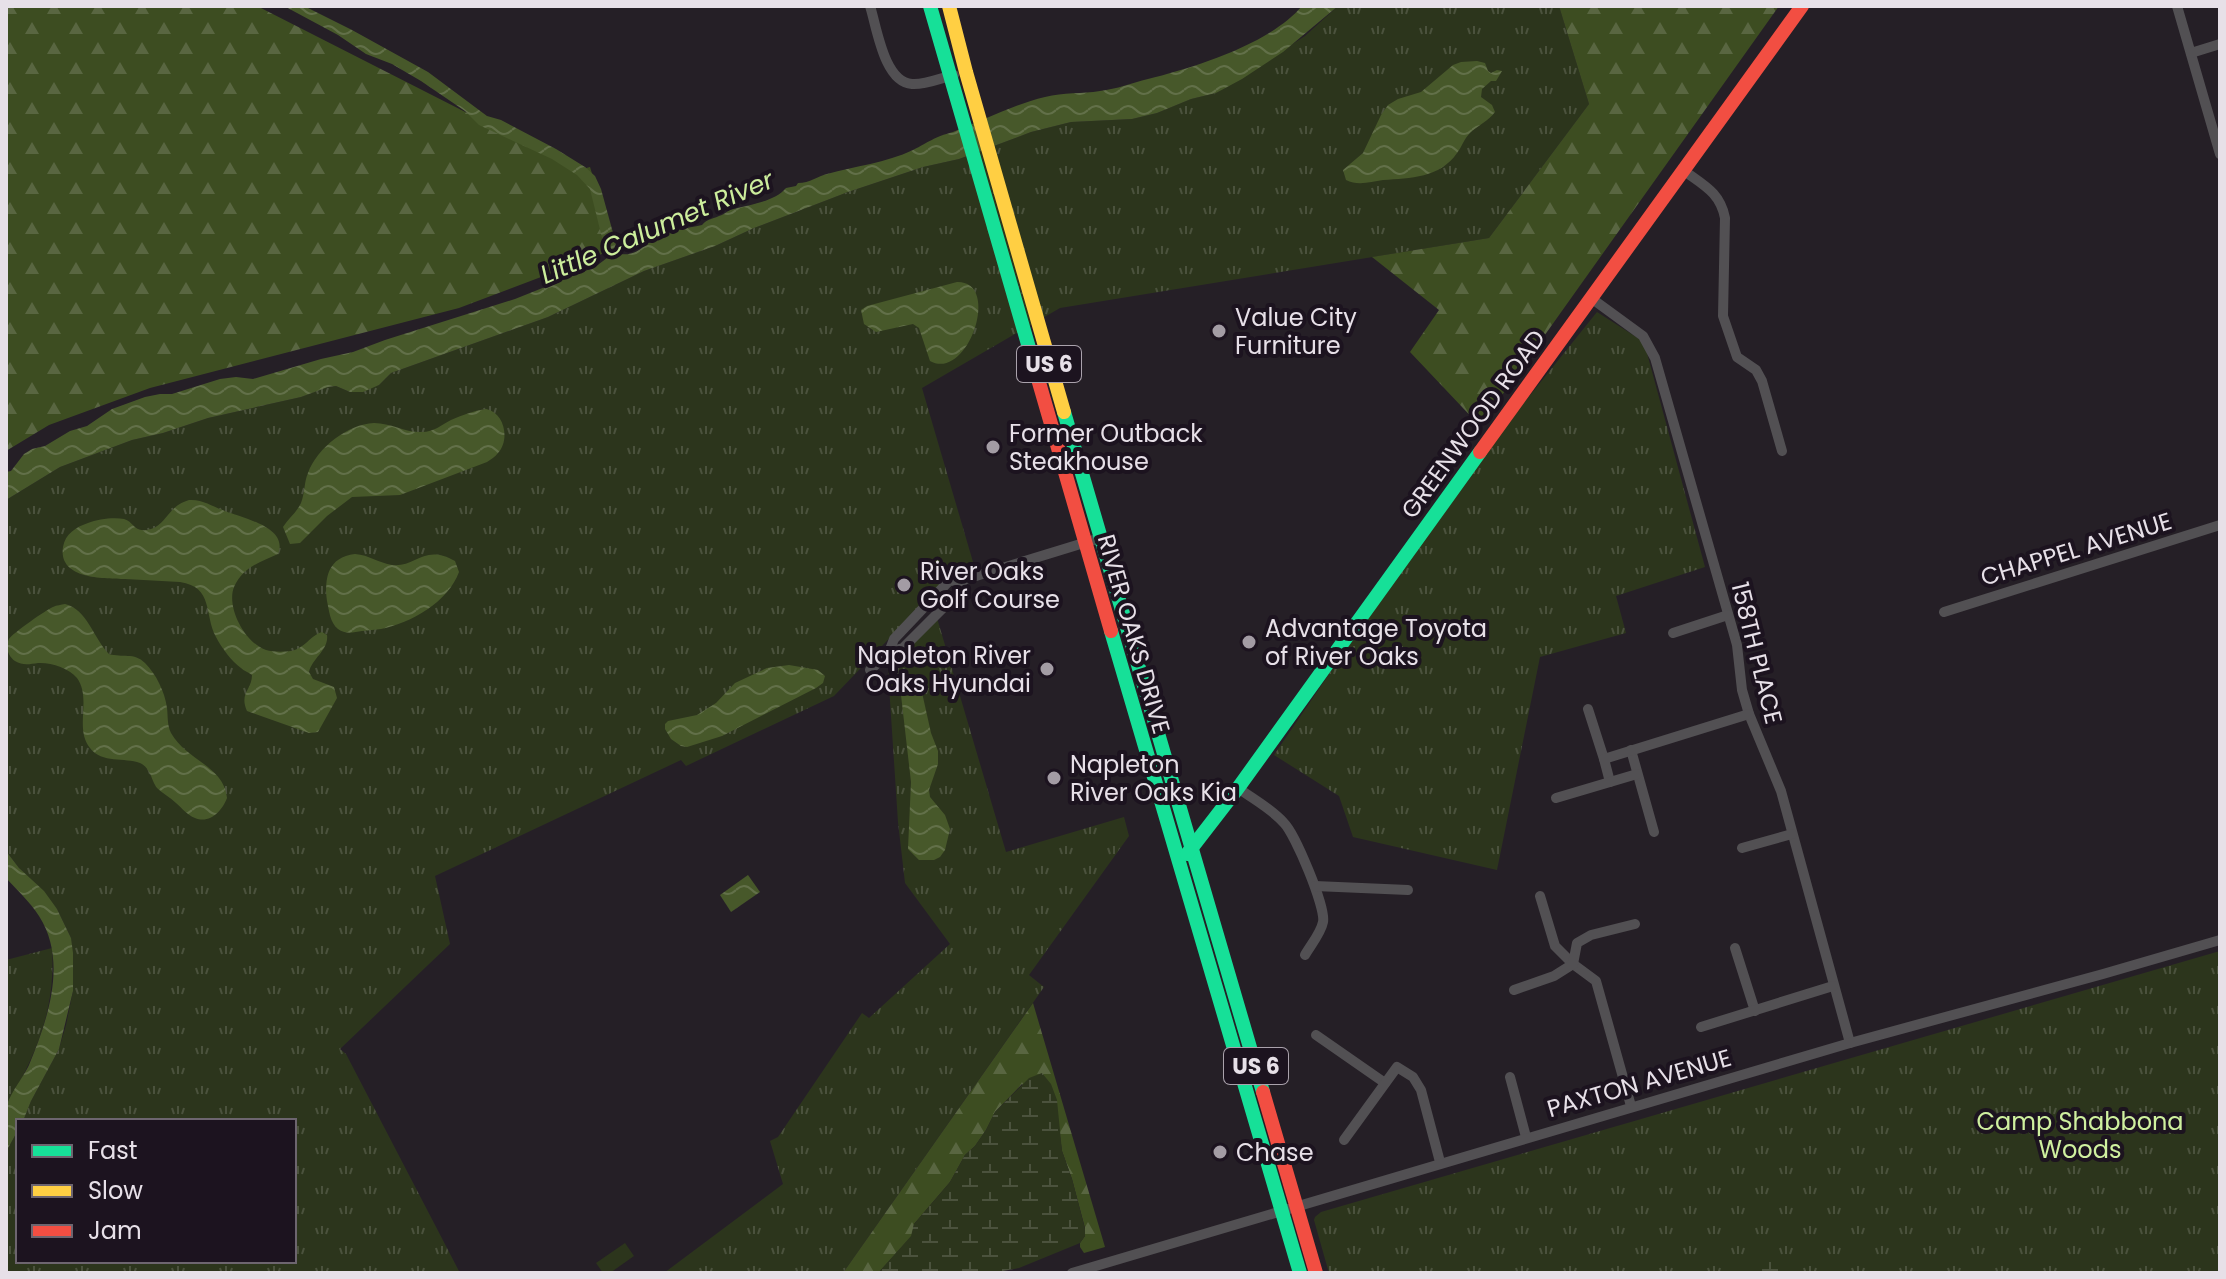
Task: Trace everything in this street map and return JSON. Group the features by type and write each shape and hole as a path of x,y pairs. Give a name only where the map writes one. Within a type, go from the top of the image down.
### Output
{"main road":[{"name":"RIVER OAKS DRIVE","path":"930,6 1178,865 1300,1273"},
{"name":"RIVER OAKS DRIVE","path":"949,6 1100,538 1316,1273"},
{"name":"GREENWOOD ROAD","path":"1178,865 1238,788 1802,6"}],"street":[{"path":"870,6 887,63 901,82 928,83 966,72"},
{"path":"2177,6 2220,154"},
{"path":"2191,53 2220,44"},
{"path":"1683,170 1714,194 1722,205 1725,218 1723,316 1737,357 1756,370 1762,381 1782,451"},
{"name":"158TH PLACE","path":"1591,298 1643,336 1650,345 1737,645 1742,690 1781,791 1850,1043"},
{"name":"CHAPPEL AVENUE","path":"1944,612 2220,525"},
{"path":"870,670 889,652 894,639 949,581 963,580 1100,538"},
{"path":"1673,633 1728,615"},
{"path":"1588,709 1610,782"},
{"path":"1604,759 1749,714"},
{"path":"1631,750 1654,832"},
{"path":"1556,798 1637,774"},
{"path":"1238,788 1284,823 1315,886 1323,923 1305,955"},
{"path":"1742,848 1792,834"},
{"path":"1315,886 1408,890"},
{"path":"1540,896 1555,946 1596,981 1631,1106"},
{"path":"1514,990 1554,976 1573,964 1577,943 1591,935 1635,924"},
{"name":"PAXTON AVENUE","path":"1072,1273 1631,1106 2220,940"},
{"path":"1735,948 1755,1011"},
{"path":"1701,1027 1833,986"},
{"path":"1316,1035 1385,1083"},
{"path":"1344,1140 1397,1067 1413,1077 1421,1090 1440,1162"},
{"path":"1510,1077 1526,1137"}],"green space":[{"path":"6,6 257,6 579,170 590,167 615,249 459,308 150,388 49,425 6,451"},
{"name":"River Oaks Golf Course","path":"1338,6 1559,6 1589,104 1489,238 1060,308 922,388 973,562 926,600 834,696 686,766 681,760 435,876 450,944 340,1049 346,1054 460,1273 6,1273 6,1152 16,1134 16,1263 296,1263 296,1119 24,1119 59,1049 73,991 71,938 57,909 6,851 6,500 60,467 132,440 208,418 301,397 327,387 336,386 350,392 379,385 391,373 548,317 644,271 848,192 923,167 959,159 1031,132 1071,122 1132,119 1216,93 1305,36"},
{"path":"1559,6 1779,6 1480,426 1410,352 1439,310 1372,257 1489,238 1589,104"},
{"path":"1597,312 1644,342 1705,567 1616,596 1626,633 1540,657 1497,870 1353,837 1339,796 1274,755 1507,424"},
{"name":"River Oaks Golf Course","path":"937,618 1006,852 1124,817 1129,836 1029,975 1044,987 843,1273 664,1273 783,1184 770,1141 778,1137 862,1013 869,1018 950,944 905,883 888,670 896,662 902,662 913,649 912,644"},
{"path":"52,948 51,991 42,1031 6,1107 6,960"},
{"name":"Camp Shabbona Woods","path":"2220,951 2220,1273 1329,1273 1314,1220 1321,1212"},
{"path":"1033,1003 1105,1247 1084,1253 1080,1247 1085,1228 1062,1151 1059,1129 1022,1084 995,1112 950,1182 914,1224 912,1236 878,1273 843,1273"},
{"path":"1042,1073 1051,1084 1057,1100 1062,1151 1085,1229 1080,1243 1019,1268 992,1273 878,1273 911,1236 914,1224 950,1182 995,1112 1029,1078"},
{"path":"625,1243 634,1256 610,1273 603,1273 596,1263"},
{"path":"1770,1260 1786,1273 1746,1273 1757,1264"}],"water":[{"path":"284,6 304,6 352,30 428,72 487,116 501,120 585,167 595,176 601,189 618,251 627,254 662,236 702,225 730,210 768,200 798,183 903,154 1022,104 1052,95 1112,89 1209,61 1271,32 1302,6 1338,6 1283,52 1216,93 1132,119 1071,122 1031,132 959,159 923,167 848,192 644,271 548,317 391,373 379,385 363,392 328,387 301,397 208,418 132,440 60,467 6,500 6,472 11,471 24,454 87,426 112,409 145,397 172,394 220,379 253,379 353,352 515,299 595,267 607,258 590,189 577,175 552,159 479,125 465,111 421,81 392,64 366,54"},
{"path":"1477,61 1485,63 1491,73 1502,71 1496,81 1491,81 1482,89 1481,97 1492,105 1495,112 1469,134 1450,161 1433,172 1414,177 1364,183 1346,180 1343,170 1363,153 1388,105 1421,92 1453,65"},
{"path":"957,282 970,286 977,297 978,312 975,329 967,345 957,357 944,364 930,361 919,328 913,324 876,332 864,324 861,310 867,306"},
{"path":"486,409 498,416 504,428 502,448 496,456 400,495 352,497 300,543 290,544 283,527 301,503 312,464 335,439 354,428 374,423 426,432 463,415"},
{"path":"189,500 203,502 262,525 277,537 280,545 278,554 253,566 234,587 235,614 251,640 266,650 291,651 322,632 327,635 325,645 309,672 313,679 334,687 337,698 318,732 309,733 247,711 244,700 252,675 234,662 221,645 212,629 203,596 191,585 85,575 68,566 63,558 66,538 84,525 101,519 120,518 141,530 151,529 176,506"},
{"path":"355,554 400,565 435,554 455,561 459,572 446,593 416,616 381,629 347,633 338,629 332,620 326,584 333,564"},
{"path":"65,604 85,618 109,654 137,658 153,672 164,696 171,733 178,743 219,778 224,787 227,798 215,815 206,819 195,818 157,788 144,765 107,758 90,748 83,732 83,695 74,674 54,665 21,664 11,657 7,645 12,636 49,609"},
{"path":"789,665 818,670 825,676 823,683 722,736 687,747 671,739 665,729 668,721 697,715 716,703 735,683 767,668"},
{"path":"912,683 921,688 938,751 930,797 945,815 950,829 945,850 934,860 919,860 908,849 911,782 901,695"},
{"path":"6,851 57,909 71,938 73,991 59,1049 24,1119 16,1119 16,1134 6,1152 7,1104 29,1065 43,1029 54,971 48,933 28,901 6,878"},
{"path":"748,875 760,892 731,912 720,895"}],"traffic: fast":[{"path":"930,6 1036,372"},
{"path":"1064,412 1263,1092"},
{"path":"1187,854 1480,452"},
{"path":"1111,631 1300,1273"}],"traffic: slow":[{"path":"949,6 1064,412"}],"traffic: jam":[{"path":"1480,452 1802,6"},
{"path":"1036,372 1111,631"},
{"path":"1263,1092 1316,1273"}],"place":[{"name":"Value City Furniture","path":"1219,331"},
{"name":"Former Outback Steakhouse","path":"993,447"},
{"name":"River Oaks Golf Course","path":"904,585"},
{"name":"Advantage Toyota of River Oaks","path":"1249,642"},
{"name":"Napleton River Oaks Hyundai","path":"1047,669"},
{"name":"Napleton River Oaks Kia","path":"1054,778"},
{"name":"Chase","path":"1220,1152"}],"water label":[{"name":"Little Calumet River","path":"657,227"}]}
